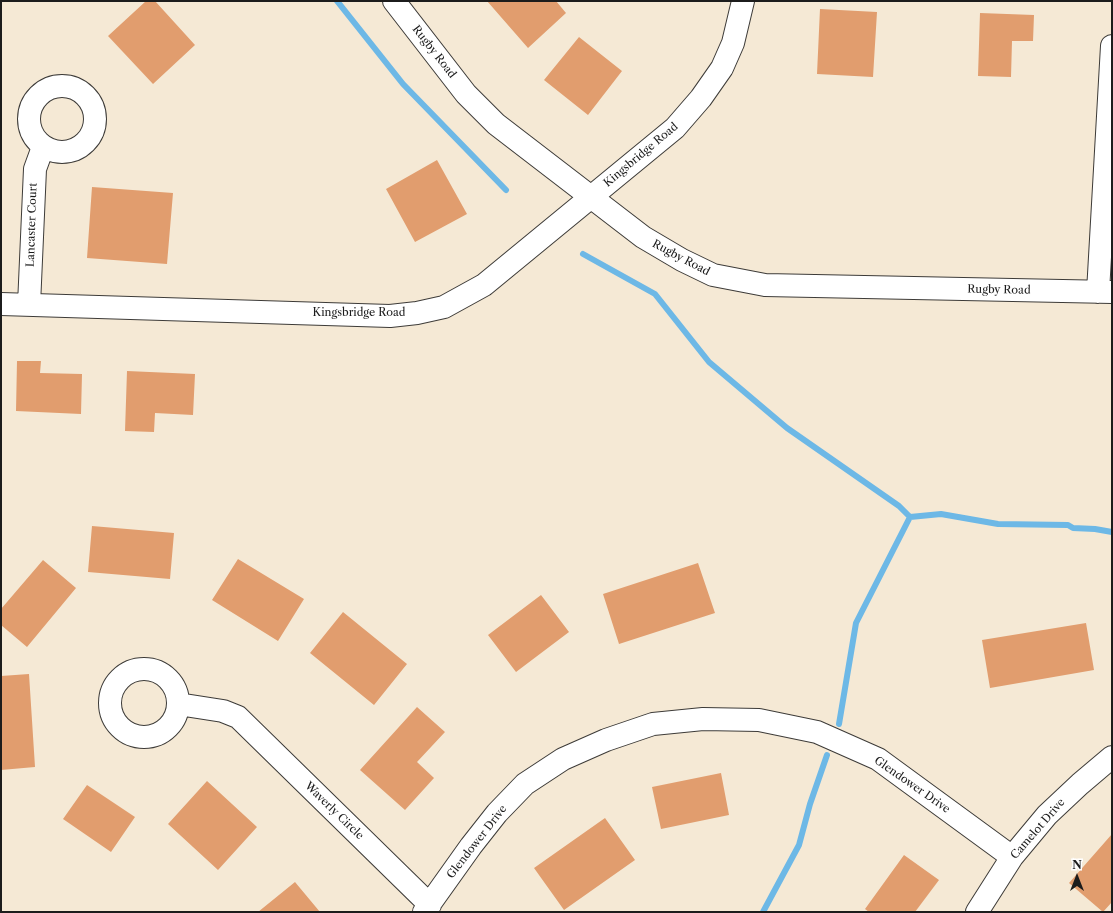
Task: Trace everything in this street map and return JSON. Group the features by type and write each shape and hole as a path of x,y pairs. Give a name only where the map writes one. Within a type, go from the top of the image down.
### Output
{"street":[{"name":"Rugby Road","path":"394,1 466,94 496,124 644,237 682,260 713,275 736,281 766,285 1105,292"},
{"name":"Kingsbridge Road","path":"1,304 390,316 417,313 444,307 484,285 675,128 701,98 722,68 733,43 743,1"},
{"path":"1105,292 1112,46"},
{"name":"Lancaster Court","path":"29,305 35,170 43,147"},
{"name":"Waverly Circle","path":"178,704 223,711 238,717 427,908"},
{"name":"Glendower Drive","path":"427,908 471,846 497,813 525,784 563,759 606,740 653,724 703,719 759,720 816,732 878,759 1012,857"},
{"name":"Camelot Drive","path":"977,912 1012,857 1047,815 1112,757"}],"building":[{"path":"146,1 155,1 195,45 153,84 108,36"},
{"path":"487,1 556,1 566,13 528,48"},
{"path":"820,9 877,12 873,77 817,74"},
{"path":"980,13 1034,15 1033,41 1012,41 1011,77 978,76"},
{"path":"579,37 622,71 588,115 544,80"},
{"path":"437,160 467,214 415,242 386,189"},
{"path":"92,187 173,193 167,264 87,258"},
{"path":"17,361 41,361 40,373 82,374 81,414 16,411"},
{"path":"127,371 195,374 193,415 155,413 154,432 125,431"},
{"path":"92,526 174,533 170,579 88,572"},
{"path":"238,559 304,599 278,641 212,600"},
{"path":"43,560 76,588 27,647 1,625 1,609"},
{"path":"698,563 715,613 619,644 603,594"},
{"path":"541,595 569,632 516,672 488,635"},
{"path":"343,612 407,664 374,705 310,653"},
{"path":"1086,623 1094,670 990,688 982,640"},
{"path":"29,674 35,767 1,770 1,676"},
{"path":"417,707 445,732 417,762 434,778 405,810 360,770"},
{"path":"721,773 729,815 661,829 652,787"},
{"path":"207,781 257,827 218,870 168,824"},
{"path":"87,785 135,817 111,852 63,819"},
{"path":"605,818 635,860 564,910 534,868"},
{"path":"1112,834 1112,902 1103,912 1069,883"},
{"path":"904,855 939,880 915,912 869,912 865,909"},
{"path":"295,882 320,912 258,912"}],"waterway":[{"path":"337,1 403,84 506,190"},
{"path":"583,254 655,294 709,362 787,428 899,506 910,517"},
{"path":"910,517 941,514 998,524 1068,525 1073,528 1095,529 1112,532"},
{"path":"839,724 856,623 910,517"},
{"path":"763,912 799,845 810,804 827,755"}]}
